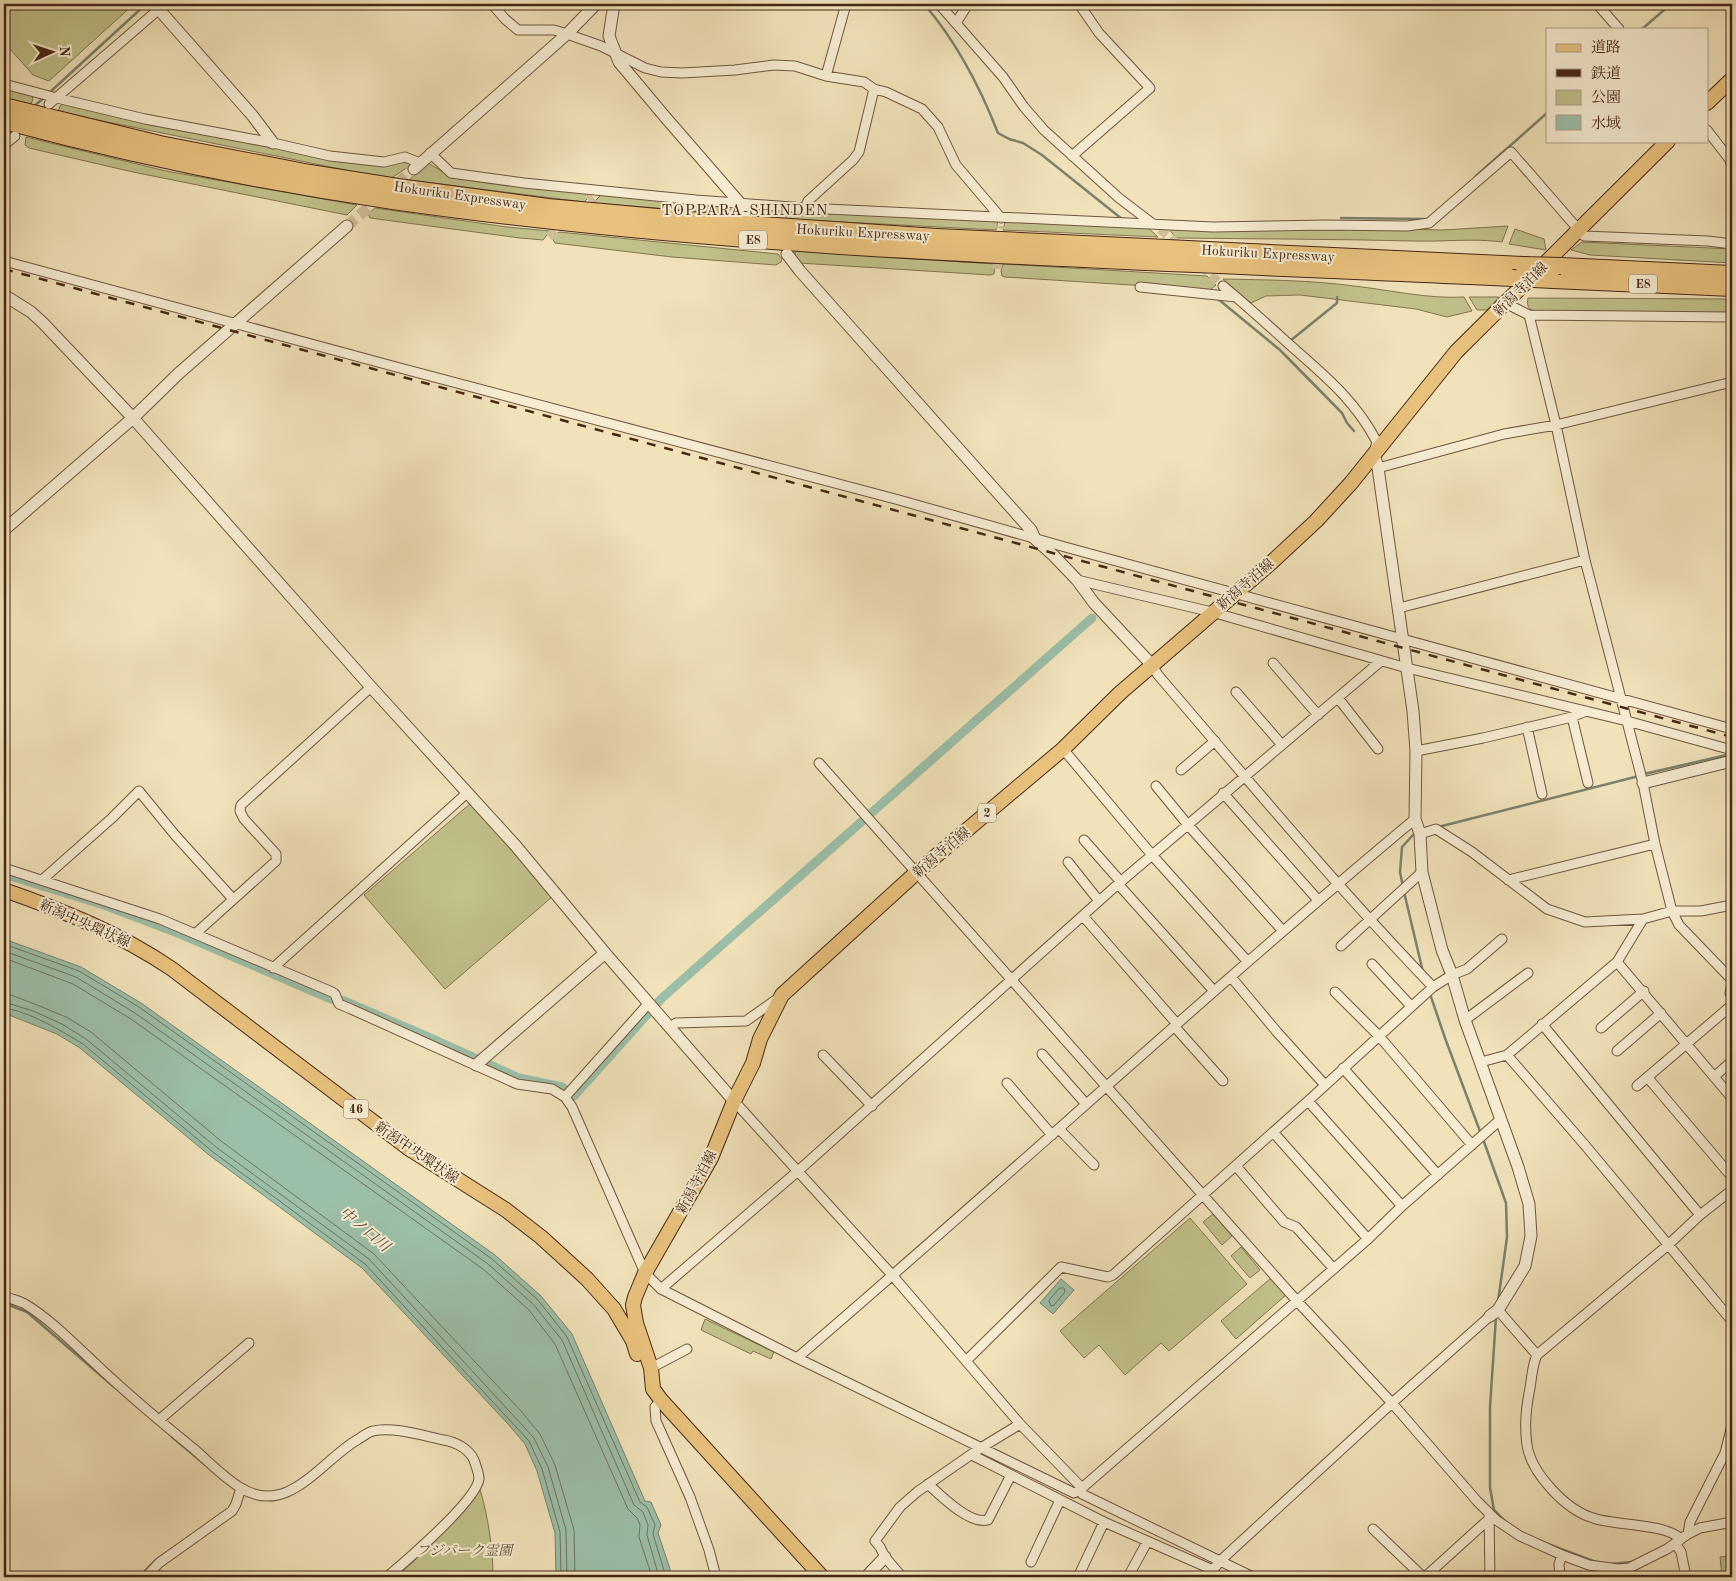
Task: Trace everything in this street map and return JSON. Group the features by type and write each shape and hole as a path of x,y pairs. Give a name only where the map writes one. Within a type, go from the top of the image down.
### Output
{"highway":[{"name":"Hokuriku Expressway","path":"4,106 160,144 310,173 482,199 558,208 768,226 937,237 1522,265 1557,273 1732,288"},
{"name":"Hokuriku Expressway","path":"4,121 80,140 249,176 389,200 548,221 698,235 854,246 1512,278 1557,273 1732,274"}],"main road":[{"path":"1708,102 1732,79"},
{"name":"新潟寺泊線","path":"657,1395 651,1368 636,1324 633,1306 646,1274 711,1158 734,1101 753,1063 760,1039 782,995 917,872 1063,749 1151,664 1316,522 1351,483 1456,352 1667,142"},
{"name":"新潟中央環状線","path":"4,890 103,928 150,954 408,1148 524,1223 587,1279 614,1309 632,1341 642,1368 657,1395"},
{"path":"657,1395 822,1577"}],"street":[{"path":"492,4 518,30 554,30 601,46 645,68 661,72 735,70 774,64 795,66 826,76 864,82 874,89 886,92 922,110 938,127 956,165 1000,222"},
{"path":"4,84 53,101 273,143 330,156 384,162 405,157 417,166 567,34 596,4"},
{"path":"614,4 609,36 619,62 739,202 745,213"},
{"path":"826,76 846,4"},
{"path":"939,4 1003,77 1044,130 1119,198 1156,226"},
{"path":"956,23 968,4"},
{"path":"1072,156 1150,88 1099,33 1079,4"},
{"path":"1597,4 1618,28"},
{"path":"53,101 159,5 252,115 273,143"},
{"path":"805,208 808,201 853,160 859,152 874,89"},
{"path":"1708,131 1730,160 1732,166"},
{"path":"4,145 15,136"},
{"path":"430,153 451,173 524,183 696,200 1000,222 1214,227 1324,224 1407,226 1430,223 1511,152 1584,236 1708,241 1732,244"},
{"path":"4,530 133,418 178,374 347,226"},
{"path":"786,254 1031,530 1035,539 1077,580 1094,602 1151,664 1158,675 1245,778 1379,931 1433,987"},
{"path":"4,261 899,500 1732,730"},
{"path":"972,1455 1211,1574 1220,1561 1392,1403 1494,1313 1525,1266 1531,1236 1529,1204 1518,1167 1442,950 1422,872 1420,834 1415,819 1416,751 1413,711 1404,639 1378,468 1374,454 1376,442 1355,408 1332,381 1223,286"},
{"path":"1140,287 1237,298"},
{"path":"4,294 31,312 43,323 133,418 371,687 515,845 605,953 734,1101 893,1276 1020,1424 1082,1488 1082,1494 1253,1577"},
{"path":"1506,304 1529,315 1732,317"},
{"path":"1529,315 1556,425 1585,560 1643,783 1655,844 1672,911 1679,925 1732,982 1730,993 1732,995"},
{"path":"1378,468 1504,434 1556,425 1732,382"},
{"path":"1398,608 1585,560"},
{"path":"1077,580 1212,612 1380,661 1627,721 1732,750"},
{"path":"660,1289 872,1106 1119,883 1223,793 1245,778 1380,661"},
{"path":"1273,663 1318,715"},
{"path":"195,934 276,861 276,854 244,819 240,811 241,805 371,687"},
{"path":"1236,692 1282,746"},
{"path":"1338,698 1378,748"},
{"path":"1416,751 1483,738 1572,717 1586,711"},
{"path":"1572,717 1588,783"},
{"path":"1527,727 1542,794"},
{"path":"1181,770 1215,742"},
{"path":"1063,749 1152,855 1248,962"},
{"path":"1643,783 1732,761"},
{"path":"819,763 1202,1195 1392,1403 1489,1515 1520,1536 1562,1555 1599,1567 1629,1573 1700,1528 1732,1522"},
{"path":"1156,786 1188,825 1283,931"},
{"path":"42,880 112,818 139,791 234,899"},
{"path":"273,968 467,793"},
{"path":"1223,793 1318,900"},
{"path":"797,1358 893,1276 1105,1086 1318,900 1415,819"},
{"path":"1420,834 1436,829 1472,852 1547,909 1585,922 1643,919 1672,911 1701,912 1732,905"},
{"path":"1084,840 1119,883 1214,991"},
{"path":"1508,880 1655,844"},
{"path":"1068,862 1099,901"},
{"path":"4,868 160,919 332,992 335,994 339,1004 350,1010 517,1084 552,1089 565,1097 576,1115 646,1274 660,1289 797,1358 1074,1492 1082,1488 1368,1240 1402,1206 1500,1120"},
{"path":"1341,946 1422,872"},
{"path":"1083,916 1223,1080"},
{"path":"1481,1062 1507,1055 1617,962 1643,919"},
{"path":"966,1360 1061,1268 1108,1277 1113,1275 1308,1102 1411,1006 1433,987 1466,969 1502,939"},
{"path":"476,1065 605,953"},
{"path":"1617,962 1644,991 1732,1098"},
{"path":"1372,964 1411,1006"},
{"path":"1465,1020 1528,973"},
{"path":"1231,977 1325,1085"},
{"path":"1601,1028 1644,991"},
{"path":"1335,992 1378,1036 1472,1145"},
{"path":"671,1027 676,1023 746,1021 782,995"},
{"path":"565,1097 649,1003"},
{"path":"1637,1086 1732,1005"},
{"path":"1617,1051 1661,1013"},
{"path":"1542,1024 1700,1215"},
{"path":"1042,1054 1086,1104"},
{"path":"823,1055 872,1106"},
{"path":"1507,1055 1584,1144 1732,1322"},
{"path":"1714,1076 1732,1061"},
{"path":"1343,1068 1438,1174"},
{"path":"1648,1078 1732,1177"},
{"path":"1007,1083 1055,1132 1094,1164"},
{"path":"1308,1102 1402,1206"},
{"path":"1273,1132 1368,1240"},
{"path":"1236,1166 1284,1222 1296,1227 1334,1268"},
{"path":"1681,1539 1675,1534 1664,1530 1593,1518 1569,1506 1547,1484 1532,1460 1527,1446 1526,1404 1533,1365 1537,1355 1668,1245 1700,1215 1732,1190"},
{"path":"4,1296 24,1304 58,1329 159,1420 241,1488 260,1496 286,1493 298,1487 347,1446 372,1431 392,1430 449,1441 464,1448 473,1457 477,1469 479,1479 474,1490 442,1526 387,1577"},
{"path":"1494,1313 1537,1355"},
{"path":"159,1420 250,1343"},
{"path":"651,1368 687,1349"},
{"path":"657,1395 655,1407 656,1421 690,1497 709,1550 716,1577"},
{"path":"902,1577 885,1557 875,1541 900,1507 928,1484 1020,1424"},
{"path":"1686,1577 1681,1552 1681,1539 1725,1453 1732,1425"},
{"path":"928,1484 958,1510 983,1522 988,1520 1010,1475"},
{"path":"146,1577 159,1563 232,1511 241,1488"},
{"path":"1031,1562 1060,1500"},
{"path":"1373,1529 1424,1577 1489,1515"},
{"path":"1489,1515 1490,1577"},
{"path":"1078,1577 1104,1522"},
{"path":"1128,1577 1147,1542"},
{"path":"1560,1577 1559,1564 1562,1555"},
{"path":"866,1577 885,1557"}],"green space":[{"path":"4,4 134,4 49,81 33,75 4,42"},
{"path":"4,87 32,95 33,100 30,105 4,98"},
{"path":"65,103 269,146 401,162 411,165 390,179 58,112 60,106"},
{"path":"26,137 166,171 357,205 347,215 133,172 29,148 25,145"},
{"path":"428,163 450,176 594,192 584,202 409,180"},
{"path":"602,194 734,206 744,215 593,203"},
{"path":"762,206 998,220 996,230 767,218 752,215 754,210"},
{"path":"375,208 507,227 550,231 543,240 370,218 368,214"},
{"path":"1005,222 1147,227 1158,237 1003,230"},
{"path":"1508,226 1502,242 1480,240 1176,238 1169,229 1443,230"},
{"path":"1515,229 1544,239 1546,250 1509,244"},
{"path":"559,232 778,254 782,259 776,265 672,257 555,243 552,238"},
{"path":"1582,242 1732,249 1732,263 1590,255 1571,250"},
{"path":"795,251 995,264 994,274 990,275 799,263 795,259"},
{"path":"1003,264 1207,276 1216,285 1210,290 1005,277 1002,276 1001,271"},
{"path":"1223,279 1321,283 1422,295 1464,297 1472,311 1447,317 1416,309 1300,295 1266,296 1251,303"},
{"path":"1469,297 1499,297 1487,310 1477,310"},
{"path":"1528,298 1732,299 1732,313 1534,311 1528,306"},
{"path":"471,803 552,897 445,989 364,895"},
{"path":"1213,1214 1232,1236 1222,1245 1203,1222"},
{"path":"1190,1218 1247,1284 1169,1351 1161,1343 1125,1375 1099,1345 1084,1358 1060,1331"},
{"path":"1241,1247 1260,1270 1250,1278 1231,1256"},
{"path":"1271,1278 1286,1295 1236,1339 1221,1321"},
{"path":"705,1319 774,1352 771,1359 753,1351 751,1354 701,1330"},
{"name":"フジパーク霊園","path":"480,1489 489,1533 493,1577 397,1577 441,1535"},
{"path":"1732,1556 1732,1577 1722,1577 1720,1557"}],"water":[{"name":"中ノ口川","path":"4,939 81,967 141,1003 495,1255 541,1296 572,1334 645,1501 651,1502 661,1525 658,1533 671,1577 556,1577 555,1533 537,1471 525,1444 508,1424 362,1268 209,1155 80,1048 57,1034 4,1013"},
{"path":"1061,1279 1074,1290 1053,1314 1040,1303"}],"waterway":[{"path":"49,93 146,4"},
{"path":"617,5 656,7 708,4"},
{"path":"924,4 957,49 998,133 1023,143 1042,155 1122,219"},
{"path":"1643,28 1671,4"},
{"path":"34,106 45,97"},
{"path":"1476,176 1546,114"},
{"path":"4,134 10,129"},
{"path":"1341,218 1425,219"},
{"path":"1290,341 1337,303 1337,297"},
{"path":"1218,299 1280,350 1342,413 1354,431"},
{"path":"4,874 104,905 178,933 331,999 344,1001 519,1078 562,1087 574,1096 662,998 1092,618"},
{"path":"1644,774 1731,754"},
{"path":"1438,827 1639,776"},
{"path":"1403,887 1400,872 1402,847 1416,834"},
{"path":"1404,892 1423,972"},
{"path":"1430,994 1481,1134"},
{"path":"1483,1139 1506,1203 1507,1237 1498,1302"},
{"path":"4,1303 27,1312 113,1386"},
{"path":"1496,1317 1490,1407 1490,1488 1494,1510 1505,1521"},
{"path":"172,1437 208,1467"},
{"path":"139,1577 157,1559 182,1542"},
{"path":"1545,1543 1596,1562"},
{"path":"1611,1564 1631,1562 1632,1564"},
{"path":"1634,1569 1635,1577"}],"tunnel":[{"path":"347,226 414,169"},
{"path":"579,210 593,197"},
{"path":"549,237 566,222"},
{"path":"997,269 1000,226"},
{"path":"1160,229 1181,247"},
{"path":"1201,266 1223,286"}],"railway":[{"path":"4,269 1732,737"}],"district":[{"name":"TOPPARA-SHINDEN","path":"745,210"}]}
